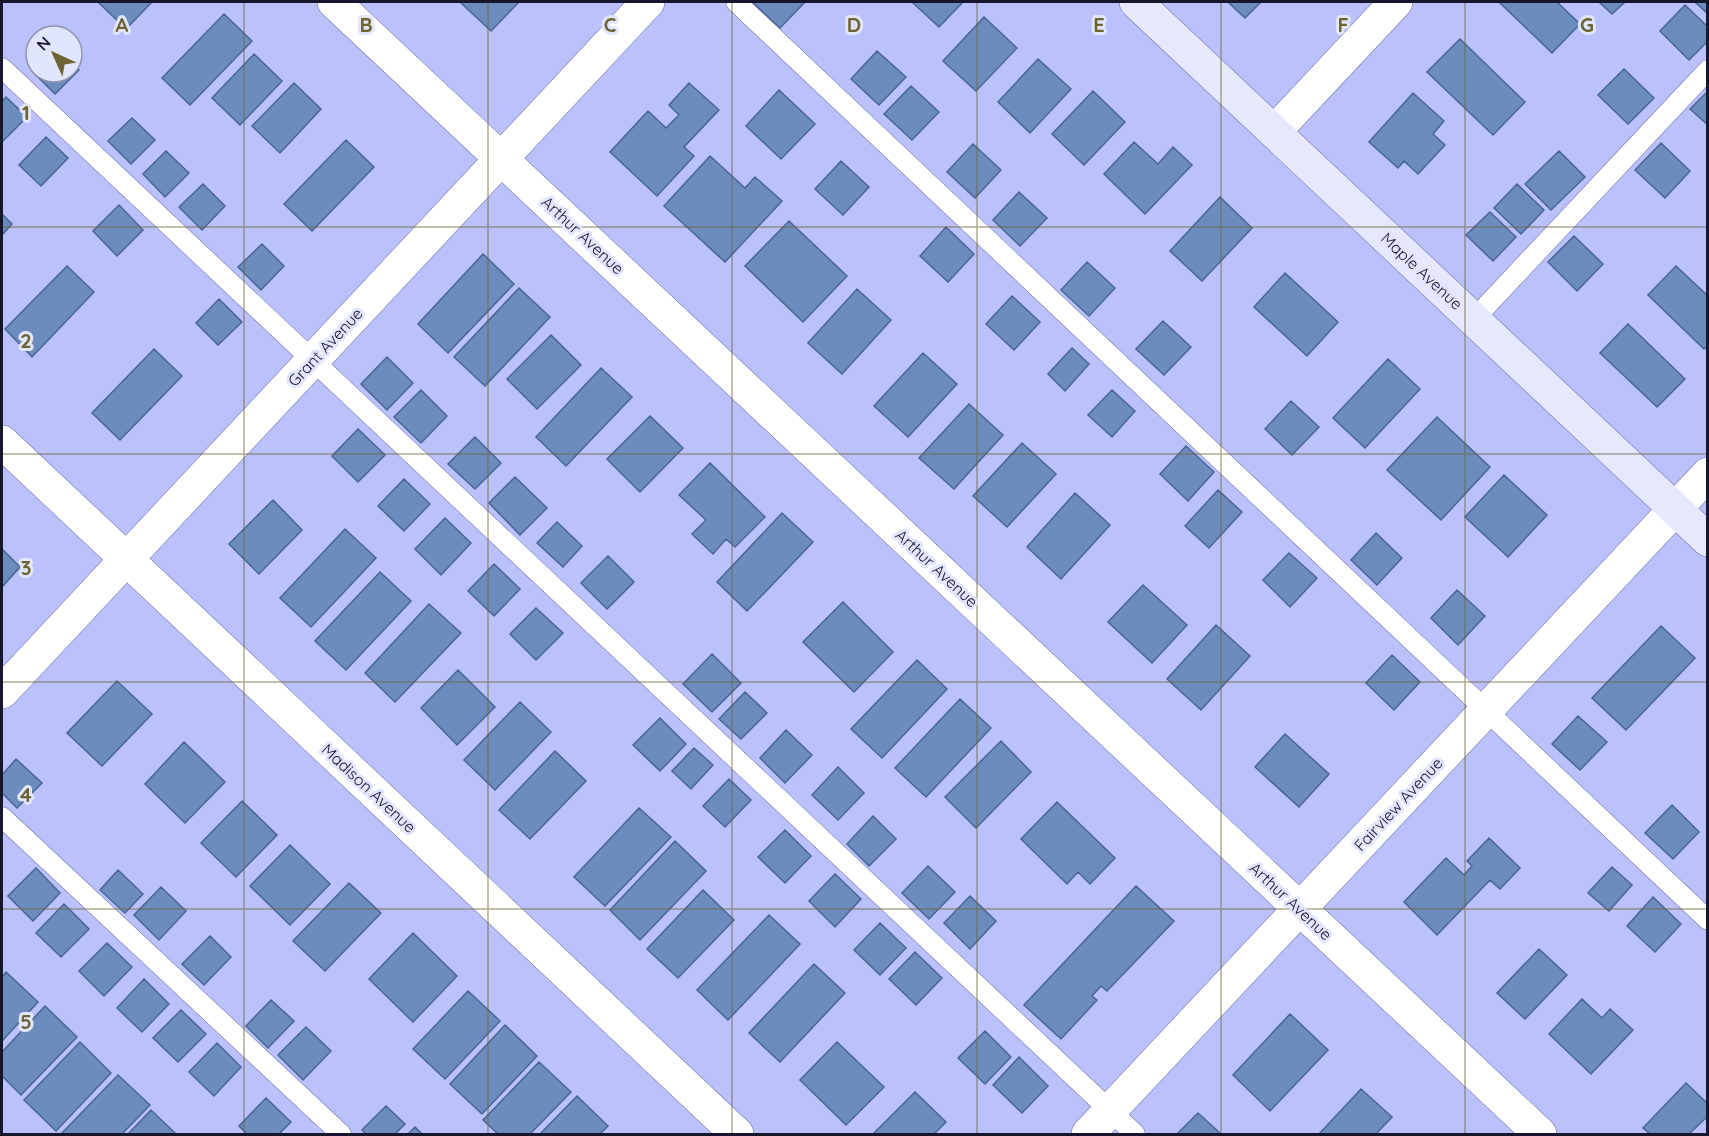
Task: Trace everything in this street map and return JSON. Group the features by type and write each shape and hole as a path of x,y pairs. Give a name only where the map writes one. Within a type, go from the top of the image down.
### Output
{"street":[{"name":"Arthur Avenue","path":"334,2 1540,1134"},
{"name":"Grant Avenue","path":"2,692 648,2"},
{"name":"Maple Avenue","path":"1136,2 1707,540"},
{"path":"1275,131 1396,2"},
{"name":"Madison Avenue","path":"2,442 737,1134"},
{"name":"Fairview Avenue","path":"1088,1134 1707,474"}],"lane":[{"path":"736,2 1707,920"},
{"path":"2,68 1135,1134"},
{"path":"1474,319 1707,70"},
{"path":"2,817 341,1134"}],"building":[{"path":"98,2 152,2 126,29"},
{"path":"460,2 519,2 491,31"},
{"path":"752,2 805,2 780,28"},
{"path":"912,2 963,2 939,27"},
{"path":"1228,2 1261,2 1245,18"},
{"path":"1499,2 1557,2 1580,24 1552,53"},
{"path":"1599,2 1625,2 1612,14"},
{"path":"1695,2 1708,2 1708,14"},
{"path":"1685,5 1708,27 1708,41 1689,60 1660,31"},
{"path":"224,14 252,41 190,105 162,78"},
{"path":"984,17 1017,48 976,91 943,61"},
{"path":"1460,39 1525,102 1493,135 1427,72"},
{"path":"877,51 906,77 879,105 851,79"},
{"path":"254,54 282,81 240,125 212,98"},
{"path":"1038,59 1071,89 1030,133 998,102"},
{"path":"1624,69 1654,98 1628,124 1598,95"},
{"path":"294,83 321,109 280,153 252,126"},
{"path":"689,83 719,110 684,147 694,156 657,196 610,152 648,111 666,128 679,115 669,105"},
{"path":"45,84 65,84 55,94"},
{"path":"911,86 939,112 912,140 884,114"},
{"path":"779,90 815,124 781,159 746,126"},
{"path":"1093,91 1125,122 1084,165 1052,134"},
{"path":"1708,91 1708,125 1690,109"},
{"path":"1413,93 1444,121 1433,134 1445,145 1418,174 1404,161 1398,168 1369,142"},
{"path":"6,97 27,117 2,142 2,101"},
{"path":"132,118 155,140 131,164 108,141"},
{"path":"46,137 68,158 41,186 19,165"},
{"path":"346,140 374,167 312,231 284,204"},
{"path":"1134,142 1158,164 1173,147 1192,165 1145,214 1104,174"},
{"path":"1661,143 1690,171 1665,198 1635,170"},
{"path":"973,144 1001,170 975,198 947,172"},
{"path":"166,151 189,173 165,197 143,174"},
{"path":"1559,151 1585,177 1551,210 1525,184"},
{"path":"710,156 745,188 755,177 782,201 725,262 664,206"},
{"path":"841,161 869,187 843,215 815,189"},
{"path":"203,184 225,206 202,230 179,207"},
{"path":"1517,184 1544,210 1521,234 1494,208"},
{"path":"1019,192 1047,218 1020,246 993,220"},
{"path":"1220,197 1252,228 1202,281 1170,251"},
{"path":"119,205 143,230 117,256 93,231"},
{"path":"1490,212 1516,237 1493,261 1466,235"},
{"path":"2,214 12,224 2,235"},
{"path":"789,221 847,276 803,322 745,266"},
{"path":"946,227 974,254 948,282 920,256"},
{"path":"1574,236 1603,264 1577,291 1548,262"},
{"path":"262,244 284,266 261,290 238,267"},
{"path":"483,254 514,284 448,353 418,324"},
{"path":"1087,262 1115,288 1089,316 1061,290"},
{"path":"67,266 94,292 32,357 5,329"},
{"path":"1676,266 1708,296 1708,346 1704,349 1648,295"},
{"path":"1285,273 1338,322 1307,356 1254,307"},
{"path":"519,288 550,317 485,386 454,357"},
{"path":"857,289 891,320 842,374 808,343"},
{"path":"1012,296 1040,322 1014,350 986,324"},
{"path":"219,299 242,322 218,345 196,323"},
{"path":"1163,321 1191,347 1164,375 1136,349"},
{"path":"1628,324 1685,379 1657,407 1600,353"},
{"path":"551,335 581,365 537,409 507,379"},
{"path":"1072,348 1089,364 1065,391 1048,374"},
{"path":"154,349 182,376 120,440 92,413"},
{"path":"923,353 957,384 908,437 874,406"},
{"path":"387,357 413,383 387,410 361,384"},
{"path":"1388,359 1420,389 1365,448 1333,418"},
{"path":"601,368 632,397 566,466 536,437"},
{"path":"421,390 447,416 421,443 394,417"},
{"path":"1112,390 1135,411 1112,437 1088,415"},
{"path":"1291,401 1319,427 1292,455 1265,429"},
{"path":"969,404 1003,435 954,489 919,458"},
{"path":"650,416 683,448 640,492 607,459"},
{"path":"1437,417 1490,467 1441,520 1387,470"},
{"path":"358,429 385,455 358,482 332,456"},
{"path":"475,437 501,463 475,489 448,464"},
{"path":"1022,443 1056,474 1007,527 973,496"},
{"path":"1186,446 1214,472 1188,501 1160,474"},
{"path":"710,463 765,517 735,547 726,539 713,554 692,534 706,520 679,495"},
{"path":"1504,475 1547,515 1508,557 1465,517"},
{"path":"515,477 547,508 520,535 489,503"},
{"path":"404,479 430,504 404,531 378,506"},
{"path":"1218,490 1242,512 1209,548 1185,526"},
{"path":"1075,493 1110,525 1061,579 1027,547"},
{"path":"273,500 302,530 259,574 229,544"},
{"path":"782,513 813,542 747,611 717,582"},
{"path":"445,518 471,543 441,575 415,549"},
{"path":"557,522 582,546 563,567 537,543"},
{"path":"345,529 376,558 311,627 280,598"},
{"path":"1376,533 1402,558 1377,585 1351,560"},
{"path":"2,549 20,567 2,587"},
{"path":"1289,553 1317,578 1290,607 1263,580"},
{"path":"608,556 634,582 607,609 581,583"},
{"path":"494,564 520,589 494,616 468,591"},
{"path":"380,572 411,601 346,670 315,641"},
{"path":"1143,585 1187,625 1152,663 1108,622"},
{"path":"1457,590 1485,616 1458,645 1431,618"},
{"path":"843,602 893,652 854,692 803,642"},
{"path":"429,604 461,633 395,702 365,673"},
{"path":"536,608 563,633 536,660 510,634"},
{"path":"1216,625 1250,656 1201,710 1167,679"},
{"path":"1661,626 1695,658 1626,730 1592,698"},
{"path":"712,654 741,683 712,712 683,684"},
{"path":"1392,655 1420,682 1394,710 1366,683"},
{"path":"917,660 947,689 882,758 851,729"},
{"path":"458,670 495,707 457,745 421,708"},
{"path":"117,681 152,714 102,766 67,733"},
{"path":"745,692 767,713 741,739 719,719"},
{"path":"960,699 991,728 926,797 895,768"},
{"path":"520,702 551,732 495,790 464,760"},
{"path":"1578,716 1607,742 1580,770 1552,744"},
{"path":"660,718 686,744 660,771 633,745"},
{"path":"786,730 812,755 785,783 760,758"},
{"path":"1285,734 1329,774 1299,807 1255,767"},
{"path":"1001,741 1031,772 976,828 945,797"},
{"path":"184,742 225,782 185,823 145,784"},
{"path":"694,748 713,765 691,789 672,771"},
{"path":"555,751 586,781 530,839 499,810"},
{"path":"16,759 42,783 17,808 2,793 2,775"},
{"path":"838,767 864,793 838,820 812,795"},
{"path":"729,779 751,800 725,827 703,806"},
{"path":"242,801 277,835 236,877 201,843"},
{"path":"1057,802 1115,858 1090,884 1078,872 1067,884 1021,839"},
{"path":"1672,805 1699,832 1673,859 1645,833"},
{"path":"639,808 671,837 605,906 574,877"},
{"path":"873,816 896,839 869,866 847,844"},
{"path":"785,830 811,856 785,883 758,857"},
{"path":"1489,838 1520,868 1500,889 1490,880 1437,935 1404,902 1446,858 1464,875 1472,866 1467,861"},
{"path":"675,841 706,871 640,940 610,910"},
{"path":"290,845 330,884 290,925 250,886"},
{"path":"928,866 955,892 929,919 902,893"},
{"path":"1612,867 1632,885 1609,911 1588,893"},
{"path":"36,868 60,893 33,921 8,896"},
{"path":"118,870 143,894 125,913 100,890"},
{"path":"835,874 861,899 835,927 809,901"},
{"path":"349,883 381,913 325,971 293,941"},
{"path":"1136,886 1174,921 1107,991 1101,986 1092,996 1097,1000 1061,1039 1024,1005"},
{"path":"161,887 186,911 159,940 134,915"},
{"path":"703,890 734,920 678,978 647,949"},
{"path":"970,896 996,921 970,949 944,923"},
{"path":"1653,897 1681,924 1655,952 1627,926"},
{"path":"64,904 89,929 61,957 36,933"},
{"path":"769,915 800,944 728,1020 697,990"},
{"path":"880,923 906,948 880,975 854,950"},
{"path":"413,933 457,976 413,1022 369,979"},
{"path":"210,936 231,957 204,985 182,964"},
{"path":"107,943 132,967 104,996 79,971"},
{"path":"1539,949 1567,975 1525,1019 1497,993"},
{"path":"915,952 942,978 916,1005 889,979"},
{"path":"814,964 845,993 780,1062 749,1033"},
{"path":"6,972 38,1002 2,1041 2,977"},
{"path":"144,979 169,1004 142,1032 117,1008"},
{"path":"468,991 500,1021 445,1079 413,1049"},
{"path":"1582,999 1602,1018 1610,1009 1633,1030 1591,1074 1549,1034"},
{"path":"271,1000 294,1021 268,1048 246,1026"},
{"path":"45,1006 77,1037 21,1095 2,1076 2,1052"},
{"path":"181,1010 206,1034 178,1062 153,1038"},
{"path":"1290,1014 1328,1050 1270,1111 1233,1075"},
{"path":"505,1025 537,1056 482,1114 450,1084"},
{"path":"306,1027 331,1051 303,1080 278,1055"},
{"path":"985,1031 1011,1057 985,1084 958,1058"},
{"path":"80,1042 111,1073 56,1131 24,1100"},
{"path":"837,1042 884,1087 846,1125 800,1080"},
{"path":"217,1043 241,1067 214,1096 189,1072"},
{"path":"1019,1057 1048,1086 1022,1113 993,1085"},
{"path":"539,1062 571,1092 530,1134 498,1134 483,1120"},
{"path":"118,1075 150,1105 122,1134 63,1134 62,1133"},
{"path":"1686,1083 1708,1104 1708,1116 1689,1134 1650,1134 1643,1128"},
{"path":"1361,1089 1392,1117 1376,1134 1319,1134"},
{"path":"915,1092 946,1122 934,1134 873,1134"},
{"path":"577,1096 608,1126 600,1134 540,1134"},
{"path":"266,1098 291,1122 279,1134 247,1134 239,1126"},
{"path":"386,1106 405,1124 395,1134 366,1134 362,1130"},
{"path":"151,1110 176,1134 128,1134"},
{"path":"1198,1113 1221,1134 1177,1134"},
{"path":"415,1127 422,1134 408,1134"}]}
